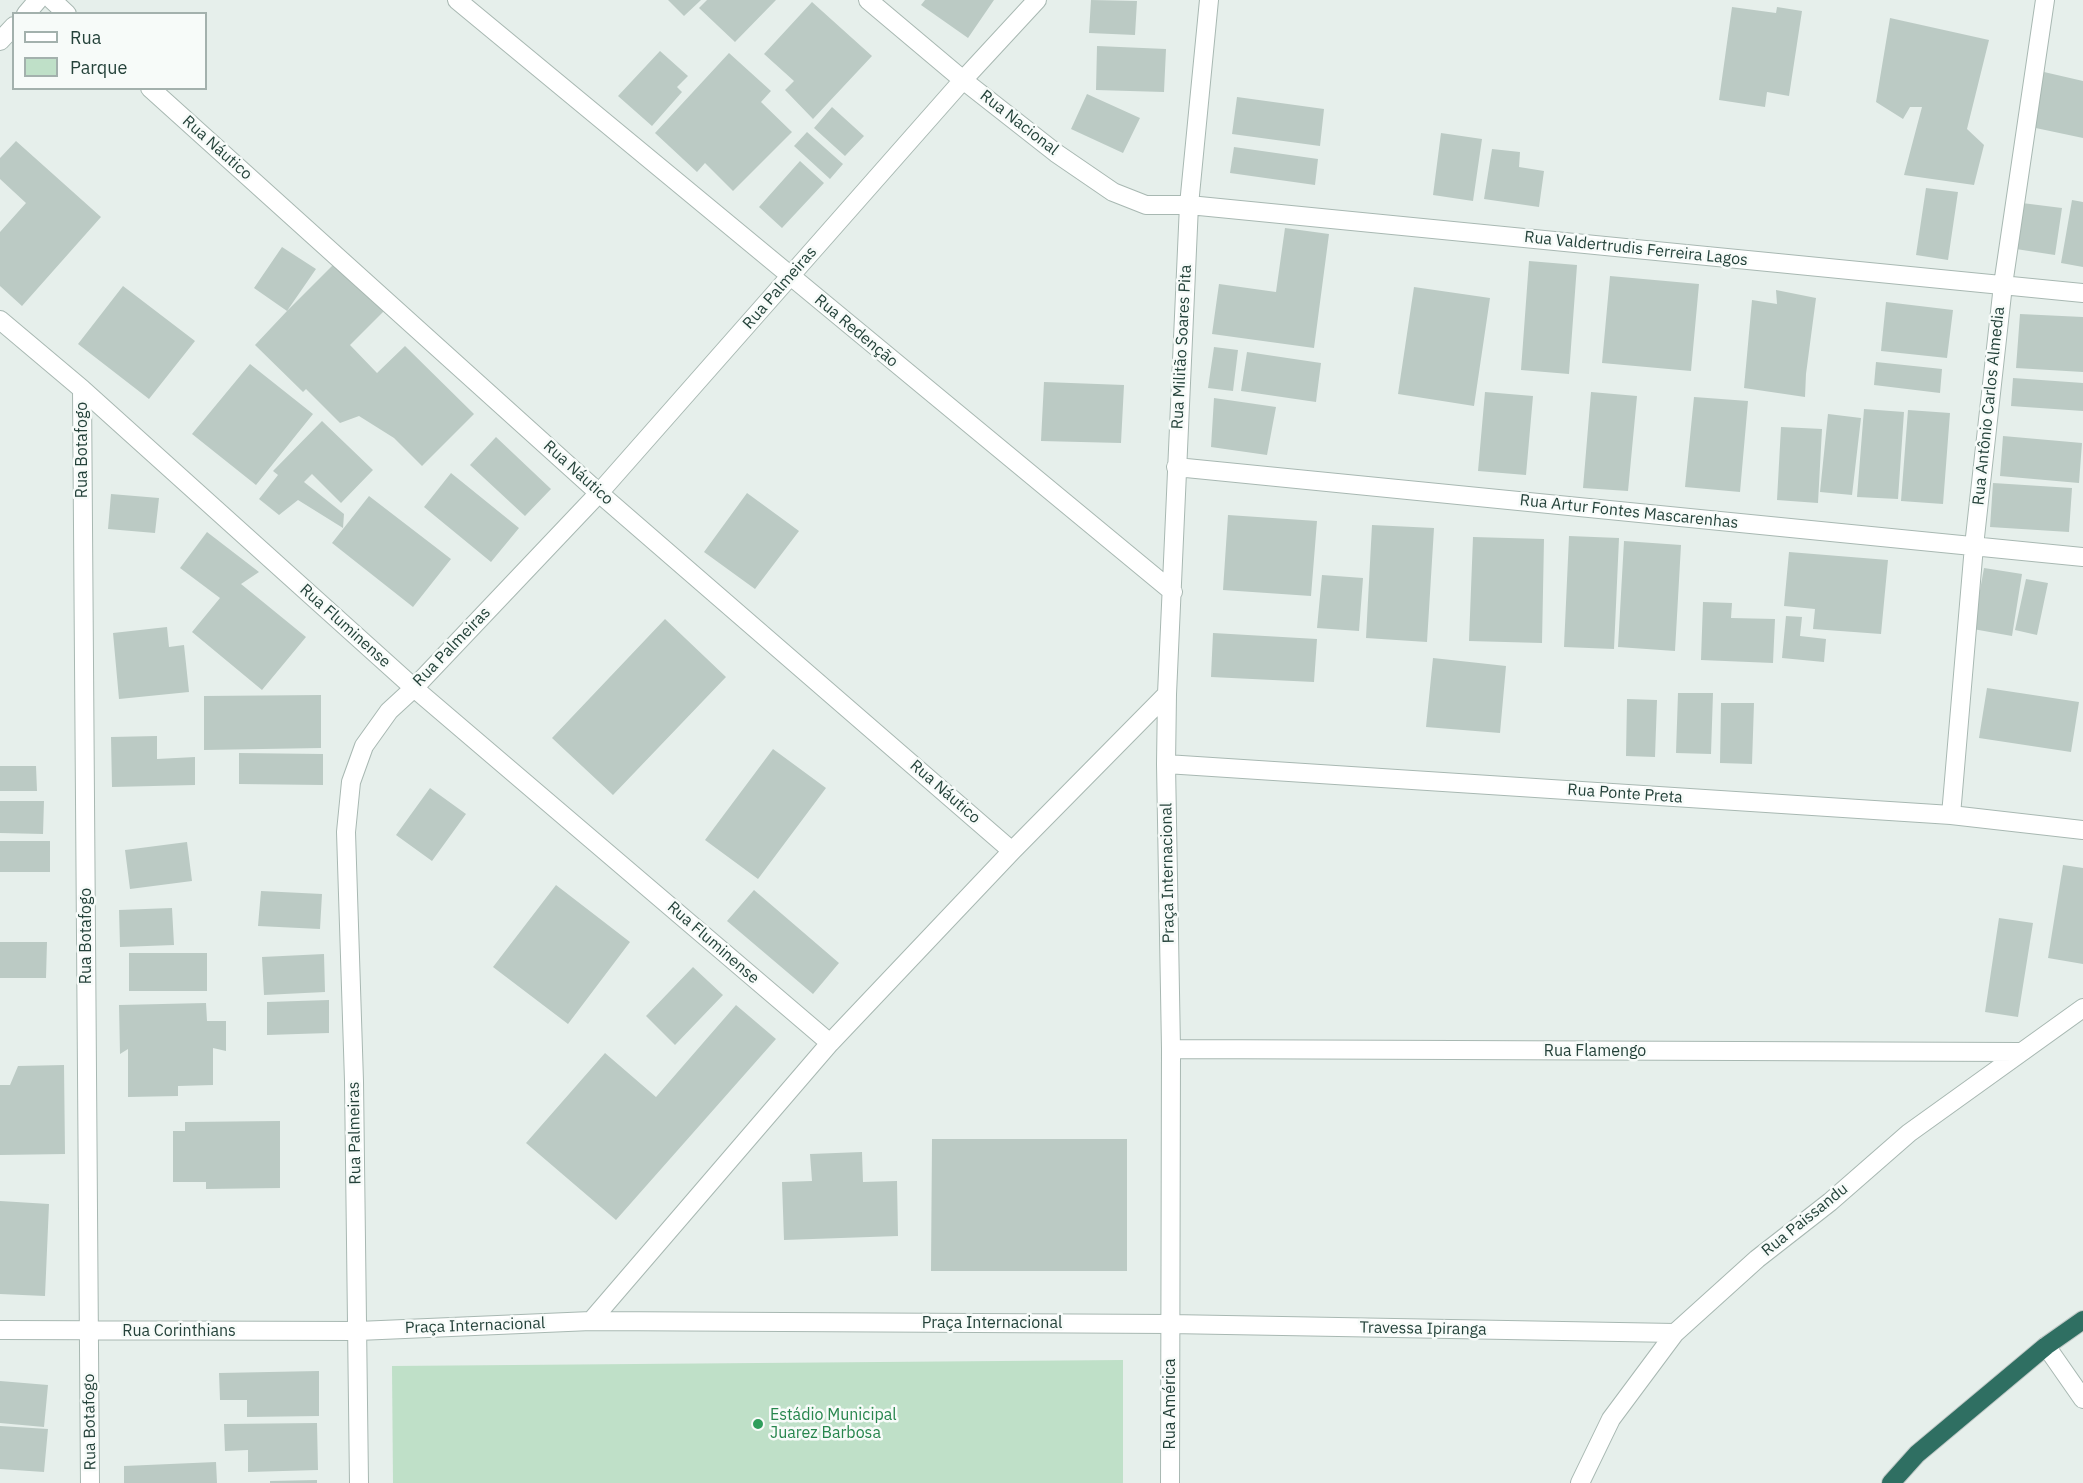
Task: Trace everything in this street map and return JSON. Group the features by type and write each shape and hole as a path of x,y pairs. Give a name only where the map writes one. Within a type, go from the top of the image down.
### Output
{"highway":[{"path":"1891,1483 1917,1454 2046,1346 2083,1320"}],"street":[{"path":"28,12 38,0"},
{"path":"52,0 65,12"},
{"name":"Rua Redenção","path":"457,0 1173,592"},
{"name":"Rua Nacional","path":"868,0 963,80 1056,153 1113,192 1146,205 1189,206"},
{"name":"Rua Palmeiras","path":"359,1483 358,1331 346,832 351,782 364,746 389,711 414,688 599,493 1036,0"},
{"name":"Rua Militão Soares Pita","path":"1167,694 1189,206 1209,0"},
{"name":"Rua Antônio Carlos Almedia","path":"1951,815 1974,546 2003,285 2045,0"},
{"path":"0,40 12,28"},
{"name":"Rua Náutico","path":"152,90 599,493 1012,851"},
{"name":"Rua Valdertrudis Ferreira Lagos","path":"1189,206 2083,293"},
{"name":"Rua Fluminense","path":"0,320 82,388 414,688 830,1043"},
{"name":"Rua Botafogo","path":"82,388 90,1483"},
{"name":"Rua Artur Fontes Mascarenhas","path":"1176,466 2083,557"},
{"path":"591,1321 830,1043 1012,851 1167,694"},
{"name":"Praça Internacional","path":"358,1331 591,1321 1170,1324 1167,694"},
{"name":"Rua Ponte Preta","path":"1166,764 1951,815 2083,830"},
{"name":"Rua Paissandu","path":"1580,1483 1611,1419 1675,1333 1757,1259 1830,1202 1909,1133 2083,1008"},
{"name":"Rua Flamengo","path":"1170,1049 2019,1052"},
{"name":"Travessa Ipiranga","path":"1170,1324 1675,1333"},
{"name":"Rua América","path":"1170,1324 1170,1483"},
{"name":"Rua Corinthians","path":"0,1330 358,1331"},
{"path":"2046,1346 2083,1399"}],"green space":[{"name":"Estádio Municipal Juarez Barbosa","path":"1123,1360 1123,1483 393,1483 392,1366"}],"building":[{"path":"668,0 701,0 684,16"},
{"path":"707,0 776,0 735,42 699,8"},
{"path":"925,0 994,0 968,38 921,5"},
{"path":"1091,0 1137,1 1135,35 1089,33"},
{"path":"812,2 872,56 813,119 785,90 794,81 764,54"},
{"path":"1732,7 1776,13 1777,7 1802,11 1789,96 1767,92 1765,107 1719,100"},
{"path":"1890,18 1989,40 1967,129 1984,145 1974,185 1904,175 1922,107 1910,107 1903,119 1876,102"},
{"path":"1097,46 1166,49 1164,92 1096,90"},
{"path":"660,51 688,76 677,87 682,92 652,126 618,96"},
{"path":"729,53 771,91 761,102 792,132 733,191 705,163 697,172 655,133"},
{"path":"2044,72 2083,81 2083,138 2031,127"},
{"path":"1087,94 1140,118 1123,153 1071,129"},
{"path":"1237,97 1324,109 1320,146 1232,134"},
{"path":"832,107 864,136 845,156 814,128"},
{"path":"807,132 843,164 830,179 794,146"},
{"path":"1441,133 1482,139 1473,201 1433,195"},
{"path":"16,141 101,217 22,306 0,286 0,232 26,203 0,179 0,158"},
{"path":"1234,147 1318,159 1315,185 1230,173"},
{"path":"1492,149 1520,152 1519,167 1544,171 1539,207 1484,199"},
{"path":"800,161 824,183 782,228 759,207"},
{"path":"1926,188 1958,192 1948,260 1916,255"},
{"path":"2072,200 2083,202 2083,267 2061,263"},
{"path":"2022,203 2062,208 2055,255 2016,249"},
{"path":"1285,228 1329,234 1314,348 1212,334 1219,284 1276,292"},
{"path":"282,247 316,269 287,311 254,288"},
{"path":"1529,261 1577,265 1569,374 1521,370"},
{"path":"335,263 384,311 350,345 377,373 405,346 474,414 422,466 394,438 359,416 340,423 306,389 303,392 255,345"},
{"path":"1610,276 1699,284 1691,371 1602,363"},
{"path":"123,286 195,341 149,399 78,344"},
{"path":"1414,287 1490,298 1474,406 1398,394"},
{"path":"1776,290 1816,298 1805,397 1744,388 1752,300 1777,304"},
{"path":"1886,302 1953,310 1947,358 1881,351"},
{"path":"2020,314 2083,317 2083,372 2016,368"},
{"path":"1214,347 1238,350 1233,391 1208,388"},
{"path":"1247,352 1321,363 1316,402 1241,391"},
{"path":"1876,362 1942,369 1940,393 1874,385"},
{"path":"250,364 313,414 256,485 192,434"},
{"path":"2013,378 2083,383 2083,411 2011,406"},
{"path":"1044,382 1124,385 1121,443 1041,441"},
{"path":"1485,392 1533,396 1526,475 1478,471"},
{"path":"1591,392 1637,396 1628,491 1583,488"},
{"path":"1694,397 1748,401 1740,492 1685,487"},
{"path":"1214,398 1276,407 1267,455 1211,447"},
{"path":"1864,409 1904,412 1898,499 1857,497"},
{"path":"1908,410 1950,413 1943,504 1901,501"},
{"path":"1828,414 1861,418 1852,495 1820,492"},
{"path":"322,421 373,470 341,503 312,474 304,482 344,514 343,528 298,500 279,515 259,499 278,475 273,471"},
{"path":"1781,427 1822,429 1818,503 1777,500"},
{"path":"2003,436 2082,443 2079,483 2000,476"},
{"path":"496,437 551,489 525,516 470,465"},
{"path":"451,473 519,528 491,562 424,507"},
{"path":"1993,483 2072,488 2069,532 1990,527"},
{"path":"747,493 799,531 755,589 704,552"},
{"path":"111,494 159,498 155,533 108,529"},
{"path":"369,496 451,559 413,607 332,543"},
{"path":"1228,515 1317,521 1311,596 1223,590"},
{"path":"1372,525 1434,528 1427,642 1366,638"},
{"path":"207,532 259,572 241,584 306,637 262,690 192,632 220,598 180,568"},
{"path":"1569,536 1619,538 1614,649 1564,647"},
{"path":"1473,537 1544,539 1542,643 1469,641"},
{"path":"1624,541 1681,545 1675,651 1618,647"},
{"path":"1789,552 1888,560 1881,634 1813,629 1815,609 1784,606"},
{"path":"1984,568 2022,574 2012,636 1973,629"},
{"path":"1322,575 1363,578 1359,631 1317,628"},
{"path":"2026,579 2048,583 2037,635 2015,630"},
{"path":"1703,602 1732,603 1731,618 1775,619 1773,663 1701,660"},
{"path":"1786,616 1802,617 1800,636 1826,639 1824,662 1782,658"},
{"path":"665,619 726,677 613,795 552,738"},
{"path":"167,627 169,647 184,645 189,692 119,699 113,633"},
{"path":"1213,633 1317,639 1314,682 1211,677"},
{"path":"1433,658 1506,666 1500,733 1426,727"},
{"path":"1987,688 2079,702 2071,752 1979,738"},
{"path":"1678,693 1713,693 1711,754 1676,753"},
{"path":"321,695 321,748 204,750 204,696"},
{"path":"1627,699 1657,700 1655,757 1626,756"},
{"path":"1721,703 1754,703 1752,764 1720,763"},
{"path":"157,736 157,759 195,757 195,785 112,787 111,737"},
{"path":"773,749 826,788 758,879 705,840"},
{"path":"239,753 323,754 323,785 239,784"},
{"path":"0,766 36,766 37,791 0,791"},
{"path":"430,788 466,814 432,861 396,835"},
{"path":"0,801 44,801 43,834 0,833"},
{"path":"0,841 50,841 50,872 0,872"},
{"path":"187,842 192,881 130,889 125,850"},
{"path":"2063,865 2083,868 2083,964 2048,958"},
{"path":"556,885 630,942 568,1024 493,967"},
{"path":"754,890 839,963 813,994 727,921"},
{"path":"261,891 322,894 320,929 258,926"},
{"path":"172,908 174,945 120,947 119,910"},
{"path":"1999,918 2033,923 2018,1017 1985,1012"},
{"path":"0,942 47,942 46,978 0,978"},
{"path":"129,953 207,953 207,991 129,991"},
{"path":"324,954 325,992 264,995 262,957"},
{"path":"693,967 723,995 675,1045 646,1016"},
{"path":"329,1000 329,1033 267,1035 267,1002"},
{"path":"206,1003 207,1021 226,1021 226,1051 213,1048 213,1085 178,1086 178,1096 128,1097 128,1049 120,1054 119,1005"},
{"path":"736,1005 776,1039 616,1220 526,1143 605,1053 656,1097"},
{"path":"64,1065 65,1154 0,1155 0,1085 10,1085 18,1066"},
{"path":"280,1121 280,1188 206,1189 206,1182 173,1182 173,1131 185,1131 185,1122"},
{"path":"932,1139 1127,1139 1127,1271 931,1271"},
{"path":"862,1152 863,1182 897,1181 898,1236 784,1240 782,1182 812,1181 810,1154"},
{"path":"0,1201 49,1204 45,1296 0,1294"},
{"path":"319,1371 319,1416 247,1417 247,1400 220,1400 219,1373"},
{"path":"0,1381 48,1385 44,1427 0,1423"},
{"path":"317,1423 318,1470 248,1472 248,1450 225,1451 224,1424"},
{"path":"0,1426 48,1429 44,1472 0,1469"},
{"path":"216,1462 217,1483 124,1483 124,1466"},
{"path":"317,1480 317,1483 270,1483 270,1481"}],"place":[{"name":"Estádio Municipal Juarez Barbosa","path":"758,1424"}]}
